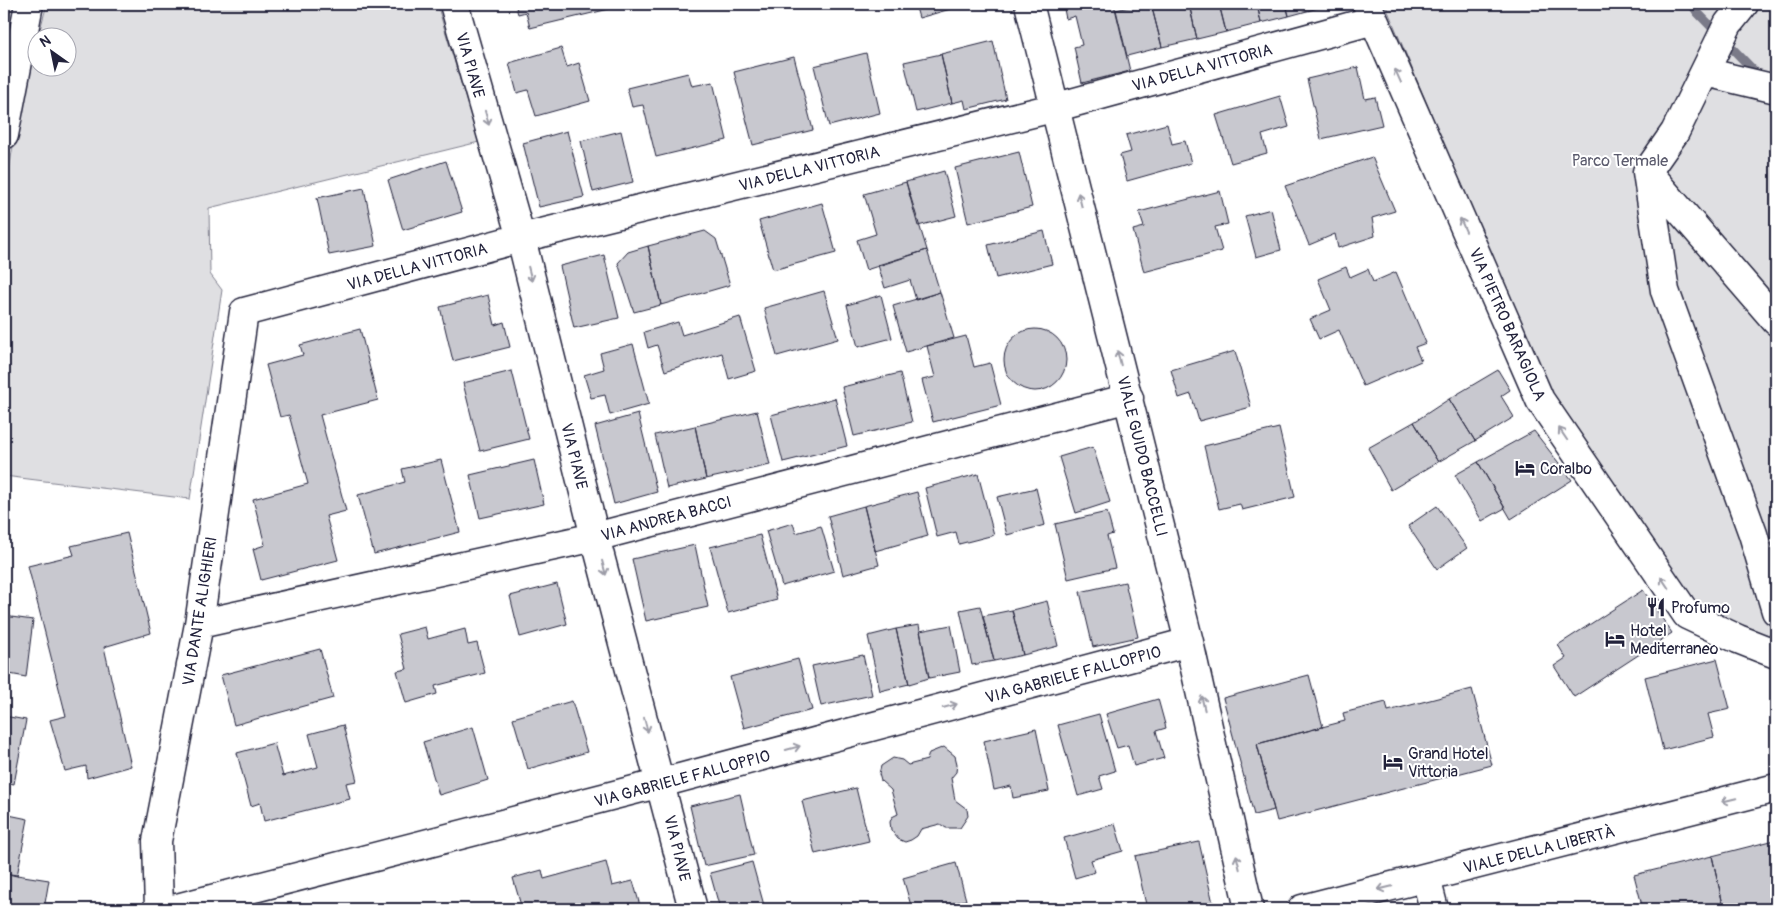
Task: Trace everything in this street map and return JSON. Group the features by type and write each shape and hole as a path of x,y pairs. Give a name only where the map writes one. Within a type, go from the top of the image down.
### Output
{"street":[{"path":"4,134 29,4"},
{"name":"VIA PIAVE","path":"454,4 521,238 595,537 693,909"},
{"name":"VIALE GUIDO BACCELLI","path":"1029,4 1057,107 1189,642 1249,909"},
{"path":"1744,4 1728,24 1675,132 1647,172 1665,291 1753,534 1776,611"},
{"name":"VIA DELLA VITTORIA","path":"244,312 521,238 1057,107 1370,12"},
{"name":"VIA PIETRO BARAGIOLA","path":"1370,12 1540,400 1687,615 1738,639 1776,654"},
{"path":"1705,72 1776,89"},
{"path":"1647,172 1776,321"},
{"name":"VIA DANTE ALIGHIERI","path":"159,909 157,841 199,624 244,312"},
{"name":"VIA ANDREA BACCI","path":"199,624 595,537 1129,398"},
{"name":"VIA GABRIELE FALLOPPIO","path":"173,909 661,784 1189,642"},
{"name":"VIALE DELLA LIBERTÀ","path":"1302,909 1776,788"},
{"path":"1426,878 1434,909"}],"green space":[{"path":"47,4 437,4 479,142 209,208 210,274 222,290 190,499 4,476 4,201 19,109 28,74 28,78 78,78 78,28 40,28"},
{"name":"Parco Termale","path":"1385,4 1776,4 1776,640 1690,602 1549,396"}],"building":[{"path":"515,4 608,4 609,9 530,28 526,12 518,14"},
{"path":"915,4 968,4 919,18"},
{"path":"1063,4 1114,4 1130,71 1082,83 1074,47 1082,45 1075,16 1066,19"},
{"path":"1141,4 1151,4 1162,47 1127,56 1116,10"},
{"path":"1151,4 1189,4 1197,39 1162,47"},
{"path":"1189,4 1219,4 1226,32 1197,39"},
{"path":"1219,4 1257,4 1261,23 1226,32"},
{"path":"1257,4 1286,4 1289,16 1261,23"},
{"path":"1286,4 1329,4 1329,5 1289,16"},
{"path":"993,41 1006,99 966,109 964,100 952,103 941,54"},
{"path":"561,48 567,67 579,63 590,101 536,116 528,90 517,93 509,63"},
{"path":"866,53 880,113 829,126 814,66"},
{"path":"941,54 952,103 916,112 904,62"},
{"path":"794,57 813,130 753,145 734,72"},
{"path":"1358,67 1365,99 1375,97 1382,125 1321,139 1307,79"},
{"path":"688,73 692,86 713,82 727,140 656,157 643,105 632,107 627,88"},
{"path":"1280,96 1289,127 1262,135 1267,153 1231,163 1216,115"},
{"path":"1167,124 1172,144 1185,141 1191,163 1127,181 1120,155 1131,152 1126,135"},
{"path":"567,131 584,197 539,207 523,143"},
{"path":"621,131 633,182 593,192 581,141"},
{"path":"1019,152 1032,207 968,223 955,168"},
{"path":"1372,157 1395,211 1372,218 1375,236 1338,248 1335,234 1309,245 1285,186"},
{"path":"446,161 462,212 403,230 388,180"},
{"path":"944,171 956,216 918,226 906,182"},
{"path":"906,182 927,250 866,270 857,240 876,234 864,194"},
{"path":"364,188 376,246 329,255 317,198"},
{"path":"1220,191 1228,224 1215,227 1222,251 1144,272 1133,230 1144,227 1139,212"},
{"path":"822,203 836,253 773,270 759,221"},
{"path":"1271,209 1281,250 1256,257 1245,216"},
{"path":"705,231 716,239 730,285 661,305 648,246"},
{"path":"1044,231 1052,264 996,278 988,245"},
{"path":"648,246 661,305 634,312 618,263 628,252"},
{"path":"927,250 940,292 916,300 910,280 885,288 878,265"},
{"path":"604,255 619,318 574,328 560,266"},
{"path":"1346,267 1350,277 1368,269 1373,282 1396,272 1426,343 1415,347 1421,361 1363,386 1339,330 1319,339 1310,319 1331,310 1318,279"},
{"path":"824,291 838,339 777,356 764,308"},
{"path":"940,292 954,338 906,352 893,306"},
{"path":"488,295 495,325 504,322 510,347 453,361 440,307"},
{"path":"881,295 892,338 858,347 847,305"},
{"path":"740,317 756,371 729,379 722,353 665,371 657,345 648,348 644,332 678,322 682,335"},
{"path":"360,329 378,400 320,415 346,511 326,516 338,560 261,580 253,549 265,545 253,499 308,484 289,415 280,417 266,365 303,355 300,345"},
{"path":"1029,329 1041,329 1057,338 1064,348 1066,360 1064,372 1057,382 1041,391 1029,391 1018,386 1009,377 1004,366 1004,354 1009,343 1018,334"},
{"path":"966,336 974,367 990,363 1001,405 933,422 922,380 935,377 927,346"},
{"path":"633,344 649,404 610,415 605,395 591,398 584,375 604,369 600,353"},
{"path":"1235,351 1251,407 1199,421 1191,394 1179,398 1171,370"},
{"path":"1498,370 1510,390 1501,396 1514,417 1475,441 1449,399"},
{"path":"512,371 529,439 480,451 463,383"},
{"path":"900,373 912,422 854,436 842,387"},
{"path":"835,398 847,446 783,462 771,415"},
{"path":"1449,399 1475,441 1438,462 1414,422"},
{"path":"757,411 770,465 706,479 695,426"},
{"path":"638,414 657,492 614,504 595,426"},
{"path":"1414,422 1438,462 1391,490 1368,448"},
{"path":"695,426 706,479 667,488 655,435"},
{"path":"1279,428 1295,497 1242,510 1240,504 1219,509 1204,446"},
{"path":"1534,431 1572,480 1511,519 1478,462"},
{"path":"1093,447 1110,502 1076,513 1059,457"},
{"path":"441,460 460,532 374,554 358,495 405,482 402,469"},
{"path":"534,460 544,504 480,518 470,475"},
{"path":"1478,462 1505,508 1482,521 1455,475"},
{"path":"978,474 994,535 959,544 956,532 937,537 925,488"},
{"path":"1036,488 1045,525 1007,535 997,497"},
{"path":"917,492 928,536 875,551 864,506"},
{"path":"864,506 879,565 843,575 828,516"},
{"path":"1437,506 1467,548 1437,569 1408,526"},
{"path":"1107,512 1113,534 1107,536 1115,568 1068,579 1055,524"},
{"path":"793,523 796,533 821,526 834,571 782,586 766,531"},
{"path":"127,533 151,633 104,647 131,766 87,778 86,766 65,771 50,720 66,716 28,566 74,555 71,546"},
{"path":"760,535 777,600 728,613 710,547"},
{"path":"695,545 708,607 646,621 632,559"},
{"path":"1125,582 1138,637 1093,647 1080,592"},
{"path":"557,584 567,624 520,637 510,596"},
{"name":"Hotel Mediterraneo","path":"1643,590 1672,633 1574,697 1554,666 1566,658 1558,645"},
{"path":"1047,601 1058,646 1023,655 1012,610"},
{"path":"980,606 994,661 972,665 960,610"},
{"path":"1012,610 1023,655 994,661 983,616"},
{"path":"4,616 33,620 26,677 4,673"},
{"path":"919,625 929,678 909,684 896,629"},
{"path":"951,625 960,672 929,678 920,631"},
{"path":"425,627 428,639 465,629 468,645 477,643 485,673 435,686 437,694 406,703 397,671 407,669 398,634"},
{"path":"896,629 909,684 880,691 868,636"},
{"path":"320,649 333,698 234,725 221,675"},
{"path":"863,655 872,695 821,706 812,666"},
{"path":"798,659 812,710 744,728 730,677"},
{"path":"1717,659 1730,709 1708,714 1714,737 1663,750 1645,677"},
{"path":"1309,675 1323,727 1257,744 1274,810 1254,815 1223,698"},
{"path":"1472,689 1492,765 1277,821 1257,744 1345,721 1343,713 1386,702 1388,711"},
{"path":"1158,699 1166,728 1156,731 1164,758 1134,766 1128,745 1117,748 1106,714"},
{"path":"572,701 587,752 528,769 513,718"},
{"path":"1099,714 1115,771 1099,776 1103,789 1078,796 1058,725"},
{"path":"4,716 26,720 14,784 4,782"},
{"path":"343,725 357,781 346,783 350,799 264,821 260,803 251,806 237,753 274,743 283,776 318,767 309,734"},
{"path":"473,727 488,780 439,795 423,742"},
{"path":"1036,729 1049,791 1013,798 1011,786 994,790 984,741"},
{"path":"944,747 955,756 956,772 951,778 955,800 967,809 968,816 960,828 946,828 940,824 921,829 917,836 911,840 905,842 898,839 891,830 890,822 892,817 898,814 891,790 881,781 879,774 881,766 893,758 902,760 908,765 927,760 929,753"},
{"path":"856,788 869,841 815,854 802,801"},
{"path":"740,794 754,855 704,866 690,806"},
{"path":"4,814 28,819 17,876 4,873"},
{"path":"1115,824 1123,851 1091,860 1095,872 1075,878 1064,838"},
{"path":"1775,840 1776,904 1758,909 1724,909 1712,856"},
{"path":"1199,842 1213,903 1186,909 1147,909 1135,856"},
{"path":"1712,856 1724,909 1643,909 1634,875"},
{"path":"606,862 612,886 633,881 641,909 522,909 513,878 542,870 544,879"},
{"path":"752,862 765,909 720,909 710,873"},
{"path":"956,863 966,900 933,909 912,909 903,878"},
{"path":"4,873 49,880 44,909 4,909"},
{"path":"377,904 378,909 358,909"},
{"path":"1776,904 1776,909 1758,909"}],"waterway":[{"path":"1692,4 1697,12 1760,77"}],"place":[{"name":"Coralbo","path":"1525,468"},
{"name":"Profumo","path":"1656,607"},
{"name":"Hotel Mediterraneo","path":"1615,639"},
{"name":"Grand Hotel Vittoria","path":"1393,762"}]}
